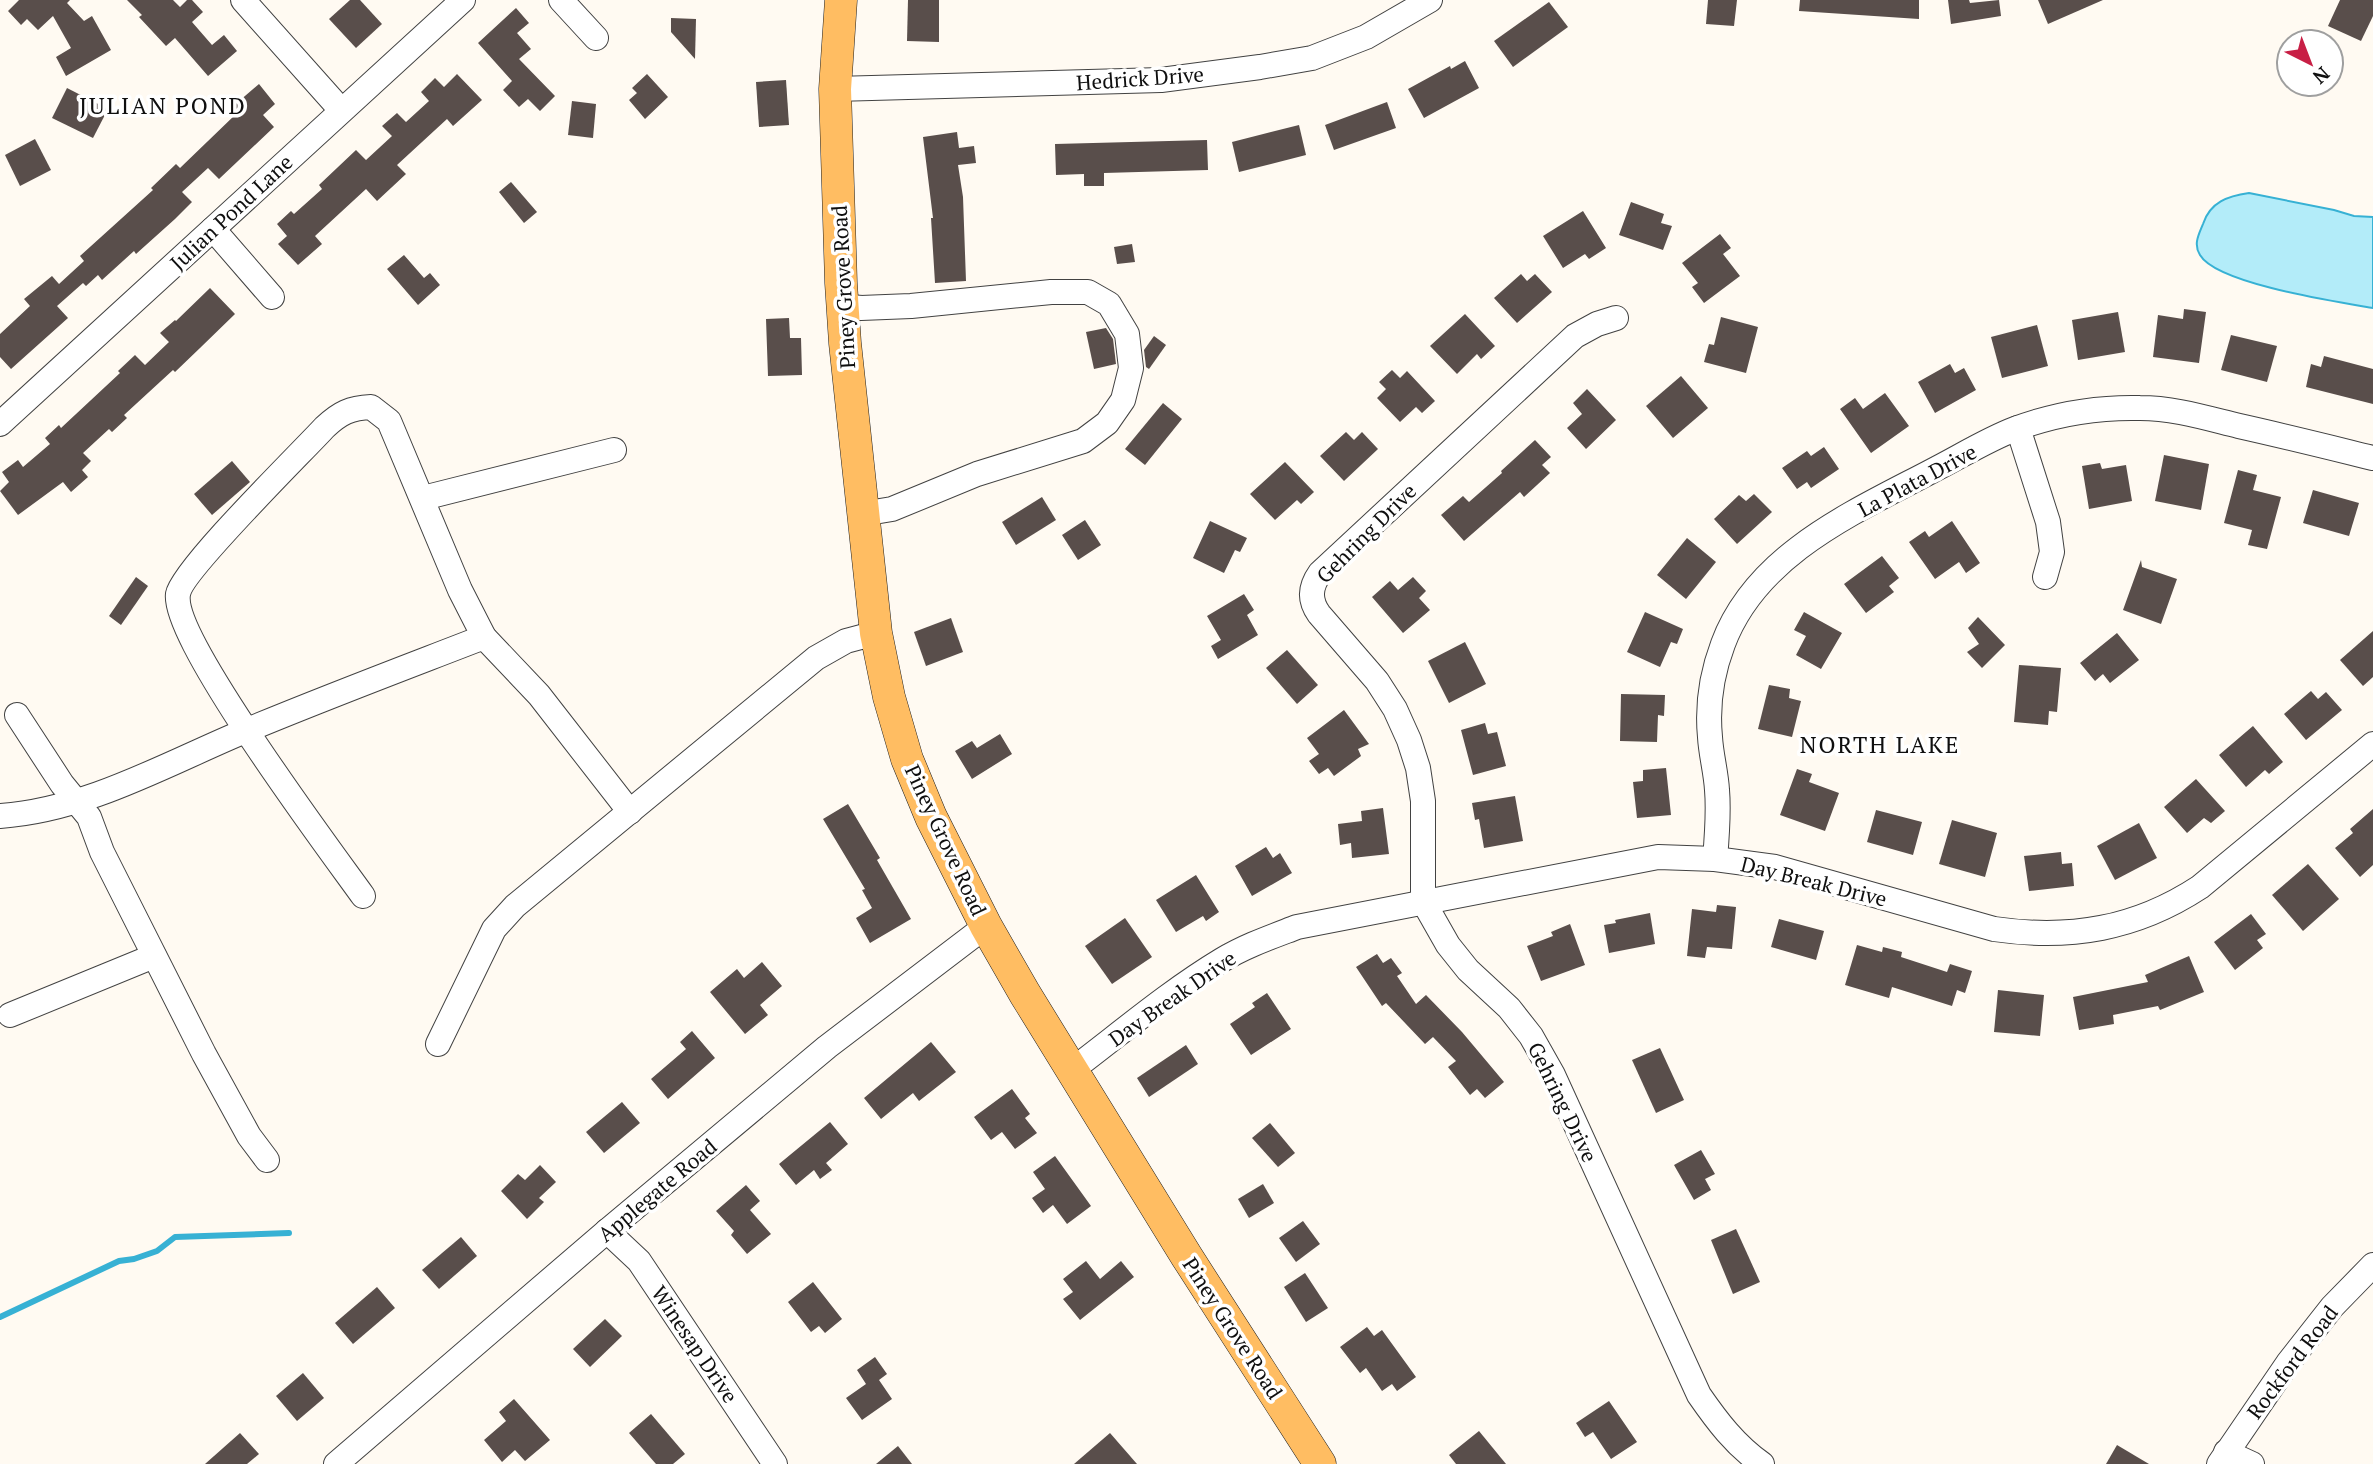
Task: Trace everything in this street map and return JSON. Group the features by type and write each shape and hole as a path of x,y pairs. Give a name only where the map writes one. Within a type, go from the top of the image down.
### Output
{"main road":[{"name":"Piney Grove Road","path":"841,0 835,89 842,306 876,633 889,697 907,759 931,817 986,926 1314,1461"}],"street":[{"path":"243,0 341,110"},
{"path":"561,0 596,38"},
{"name":"Hedrick Drive","path":"835,89 1161,80 1260,66 1312,58 1366,37 1430,0"},
{"name":"Julian Pond Lane","path":"0,424 213,229 452,4"},
{"path":"213,229 272,297"},
{"path":"842,306 911,306 992,296 1088,292 1109,304 1127,334 1131,368 1123,400 1107,423 1083,441 977,474 892,509 862,514"},
{"name":"Gehring Drive","path":"1616,318 1597,324 1575,336 1320,573 1314,582 1311,595 1314,606 1377,681 1395,709 1409,740 1418,768 1423,801 1423,901 1448,945 1468,970 1509,1008 1531,1037 1553,1075 1699,1395 1718,1423 1745,1452 1762,1464"},
{"path":"363,895 247,730 190,636 178,594 184,582 209,551 325,427 340,414 353,408 371,407 389,421 460,590 484,637 539,695 630,812"},
{"name":"La Plata Drive","path":"1715,859 1717,788 1709,736 1710,703 1714,674 1724,643 1736,616 1754,589 1777,565 1825,531 1876,500 2018,428 2060,416 2100,409 2141,408 2182,412 2373,458"},
{"path":"2018,428 2049,522 2052,552 2045,577"},
{"path":"423,498 614,450"},
{"path":"438,1044 494,929 543,882 816,658 846,641 876,633"},
{"path":"0,816 77,802 247,730 484,637"},
{"path":"17,715 62,785 89,817 102,852 154,956 249,1136 267,1160"},
{"name":"Day Break Drive","path":"1072,1070 1178,989 1223,959 1297,927 1658,857 1715,859 1775,867 1994,929 2029,934 2066,934 2097,930 2172,906 2200,887 2373,744"},
{"name":"Applegate Road","path":"336,1464 607,1231 827,1047 986,926"},
{"path":"10,1015 154,956"},
{"name":"Winesap Drive","path":"607,1231 639,1261 775,1464"},
{"name":"Rockford Road","path":"2222,1458 2288,1363 2332,1307 2373,1265"},
{"path":"2222,1458 2252,1464"}],"water":[{"path":"2249,193 2354,216 2373,217 2373,308 2253,283 2229,275 2200,255 2197,247 2198,235 2210,210 2221,201"}],"building":[{"path":"19,0 70,0 67,3 84,21 92,16 111,50 66,76 56,57 71,48 53,16 38,30 27,19 21,25 8,11"},
{"path":"127,0 173,0 180,7 187,0 192,0 203,12 192,22 212,45 224,35 237,51 208,76 175,38 166,46"},
{"path":"350,0 360,0 382,24 356,48 329,19"},
{"path":"908,0 939,0 939,42 907,41"},
{"path":"1708,0 1737,0 1734,26 1706,24"},
{"path":"1800,0 1919,0 1919,19 1799,11"},
{"path":"1948,0 1969,0 1970,3 1999,0 2001,16 1951,24"},
{"path":"2038,0 2103,0 2048,24"},
{"path":"2340,0 2373,0 2373,16 2361,41 2345,34 2345,28 2328,26"},
{"path":"1549,2 1568,27 1513,67 1494,41"},
{"path":"516,8 529,23 517,33 531,49 519,59 555,96 540,111 528,99 519,107 503,90 512,81 478,43"},
{"path":"671,18 696,19 695,59 671,32"},
{"path":"1465,61 1479,88 1424,118 1408,89 1450,66 1451,69"},
{"path":"457,74 482,100 453,126 447,119 397,165 406,174 377,201 366,189 315,236 322,244 298,265 278,244 287,236 277,224 291,211 294,214 322,189 319,185 356,150 366,160 392,136 382,126 397,113 406,122 429,101 421,92 435,78 444,87"},
{"path":"647,74 668,97 645,119 629,100 637,93 632,88"},
{"path":"786,80 789,125 759,127 756,82"},
{"path":"259,84 275,104 263,115 274,127 219,179 208,168 182,192 192,202 175,219 102,280 98,275 86,286 83,283 57,306 68,318 11,369 0,357 0,334 30,306 24,299 52,276 59,284 84,261 80,256 153,190 151,188 176,164 180,168 236,114 231,108"},
{"path":"67,88 108,109 93,138 52,118"},
{"path":"572,101 596,104 593,138 568,135"},
{"path":"1387,102 1396,128 1334,150 1325,125"},
{"path":"1299,125 1306,155 1239,172 1232,142"},
{"path":"957,132 959,148 974,146 976,163 958,165 963,197 966,281 935,283 933,218 923,137"},
{"path":"35,139 51,170 20,186 5,155"},
{"path":"1207,140 1208,170 1104,173 1104,186 1084,186 1084,174 1056,175 1055,144"},
{"path":"511,182 537,212 524,223 499,192"},
{"path":"1631,202 1664,214 1661,223 1672,226 1663,250 1619,235"},
{"path":"1583,211 1606,248 1589,259 1585,254 1563,268 1543,236"},
{"path":"1720,234 1731,248 1723,254 1740,276 1704,303 1692,287 1698,283 1682,263"},
{"path":"1132,244 1135,262 1117,264 1114,247"},
{"path":"404,255 424,278 430,273 440,285 418,305 387,269"},
{"path":"1521,274 1527,281 1535,274 1552,292 1517,323 1494,298"},
{"path":"210,288 235,314 175,372 173,370 124,415 127,418 112,432 109,429 83,453 91,461 82,470 88,477 71,492 63,482 18,515 0,491 9,482 2,472 18,460 23,467 50,444 45,438 59,425 61,428 120,373 118,371 135,355 145,365 169,342 160,333"},
{"path":"2184,309 2206,312 2199,363 2153,357 2158,315 2183,319"},
{"path":"2118,312 2125,352 2078,360 2072,320"},
{"path":"1465,314 1495,346 1481,359 1477,354 1457,374 1430,346"},
{"path":"1721,317 1758,327 1746,373 1704,362 1709,344 1714,345"},
{"path":"789,318 790,338 801,338 802,375 768,376 766,319"},
{"path":"2037,325 2048,366 2002,378 1991,337"},
{"path":"1106,328 1113,339 1116,364 1094,369 1086,332"},
{"path":"2231,335 2277,346 2267,382 2221,370"},
{"path":"1154,336 1166,345 1149,369 1146,367 1144,350"},
{"path":"2324,356 2373,369 2373,404 2306,387 2311,364 2321,367"},
{"path":"1950,364 1955,373 1964,368 1976,390 1935,413 1918,382"},
{"path":"1392,370 1400,378 1407,371 1435,401 1422,413 1416,407 1400,422 1377,398 1386,389 1379,382"},
{"path":"1681,376 1708,408 1673,438 1646,406"},
{"path":"1587,389 1616,420 1586,449 1567,428 1582,414 1573,403"},
{"path":"1885,393 1909,426 1871,453 1840,409 1855,398 1863,409"},
{"path":"1163,403 1182,419 1145,465 1125,449"},
{"path":"1346,432 1354,440 1362,432 1378,449 1344,481 1320,456"},
{"path":"1535,440 1551,457 1542,465 1550,473 1524,497 1520,492 1464,541 1441,515 1463,496 1469,502"},
{"path":"1824,447 1839,469 1811,488 1807,482 1797,489 1782,468 1807,451 1811,456"},
{"path":"2164,455 2209,464 2201,510 2155,501"},
{"path":"232,461 250,482 212,515 194,494"},
{"path":"1285,462 1314,492 1301,504 1297,500 1275,520 1250,494"},
{"path":"2100,463 2102,469 2126,465 2132,501 2089,509 2082,466"},
{"path":"2238,470 2257,475 2253,490 2281,497 2267,549 2248,545 2252,530 2224,523"},
{"path":"2313,490 2359,503 2349,536 2303,523"},
{"path":"1754,494 1772,512 1737,544 1714,519 1739,495 1746,501"},
{"path":"1042,497 1056,520 1016,545 1002,522"},
{"path":"1085,520 1101,545 1078,560 1062,535"},
{"path":"1210,521 1247,538 1240,552 1235,550 1224,573 1193,558"},
{"path":"1952,521 1980,563 1966,573 1959,562 1935,579 1909,542 1925,531 1929,537"},
{"path":"1687,538 1716,562 1686,599 1657,575"},
{"path":"1882,556 1899,578 1889,586 1894,592 1866,613 1844,584"},
{"path":"2141,560 2142,567 2177,579 2161,624 2123,610"},
{"path":"136,577 148,586 121,625 109,616"},
{"path":"1413,577 1426,591 1419,598 1430,610 1403,633 1372,597 1390,581 1398,590"},
{"path":"1244,594 1254,610 1247,615 1258,635 1218,659 1211,646 1221,640 1207,616"},
{"path":"1645,612 1683,629 1677,644 1671,642 1660,667 1627,652"},
{"path":"1804,612 1842,633 1821,669 1796,655 1806,636 1794,630"},
{"path":"1978,617 2005,645 1982,668 1967,652 1979,644 1968,628"},
{"path":"951,618 963,652 926,666 914,632"},
{"path":"2373,631 2373,677 2363,686 2340,660"},
{"path":"2117,633 2139,660 2110,683 2103,674 2095,681 2080,663"},
{"path":"1465,642 1486,684 1449,703 1428,661"},
{"path":"1287,650 1318,685 1297,704 1266,668"},
{"path":"2019,665 2061,668 2057,712 2049,711 2048,725 2014,722"},
{"path":"1769,685 1790,689 1789,698 1801,701 1792,737 1758,729"},
{"path":"2311,691 2318,699 2326,692 2342,710 2306,740 2284,714"},
{"path":"1621,694 1665,695 1664,716 1658,715 1657,742 1620,741"},
{"path":"1344,710 1369,744 1358,749 1361,756 1334,776 1328,768 1319,774 1309,761 1319,754 1307,738"},
{"path":"1485,723 1488,734 1497,732 1506,766 1473,775 1461,730"},
{"path":"2253,726 2283,762 2269,774 2265,770 2246,787 2219,755"},
{"path":"1000,734 1012,754 972,779 955,751 972,741 977,748"},
{"path":"1666,768 1671,815 1637,818 1633,782 1643,781 1643,770"},
{"path":"1797,769 1812,774 1809,782 1839,793 1825,831 1780,815"},
{"path":"2196,779 2225,811 2211,823 2204,818 2187,833 2164,807"},
{"path":"1515,796 1523,841 1484,848 1479,819 1475,820 1472,803"},
{"path":"848,804 880,858 877,860 911,919 870,943 856,918 872,908 862,890 865,889 823,819"},
{"path":"1383,808 1389,854 1352,858 1351,843 1340,845 1338,824 1362,821 1361,811"},
{"path":"2373,809 2373,865 2360,877 2335,848 2353,833 2350,829"},
{"path":"1876,810 1922,822 1913,855 1867,842"},
{"path":"1952,820 1997,833 1985,877 1939,864"},
{"path":"2139,823 2157,858 2115,880 2097,846"},
{"path":"1266,847 1273,858 1280,853 1292,873 1252,896 1235,866"},
{"path":"2061,852 2062,864 2072,863 2074,886 2029,891 2024,856"},
{"path":"2308,864 2339,899 2303,931 2272,895"},
{"path":"1196,875 1219,912 1206,921 1203,916 1176,932 1156,900"},
{"path":"1717,905 1736,907 1732,949 1707,947 1705,958 1687,956 1692,909 1716,912"},
{"path":"1650,913 1655,944 1609,953 1604,925"},
{"path":"2251,914 2266,934 2257,940 2263,948 2235,970 2214,942"},
{"path":"1125,918 1152,957 1112,984 1085,946"},
{"path":"1779,919 1824,931 1816,960 1771,947"},
{"path":"1570,924 1585,965 1541,981 1527,946 1553,936 1551,932"},
{"path":"1857,945 1882,952 1883,947 1902,952 1901,957 1947,972 1950,964 1972,971 1965,993 1957,990 1952,1006 1892,987 1889,998 1845,985"},
{"path":"1377,954 1383,963 1391,958 1402,973 1397,976 1416,1004 1426,995 1462,1032 1504,1082 1485,1098 1477,1089 1470,1095 1448,1067 1456,1061 1433,1037 1425,1044 1386,1003 1382,1006 1356,967"},
{"path":"2189,956 2204,992 2160,1010 2158,1006 2113,1015 2114,1024 2079,1030 2073,997 2148,982 2145,975"},
{"path":"762,962 782,986 760,1005 768,1015 745,1034 710,992 737,969 744,978"},
{"path":"1998,990 2044,995 2040,1036 1994,1032"},
{"path":"1267,993 1291,1029 1251,1055 1230,1024 1255,1007 1252,1003"},
{"path":"692,1031 715,1058 668,1099 651,1079 686,1049 680,1042"},
{"path":"931,1042 956,1072 919,1101 913,1093 881,1119 864,1098"},
{"path":"1186,1045 1198,1064 1149,1097 1137,1078"},
{"path":"1660,1048 1684,1100 1656,1113 1632,1060"},
{"path":"1012,1089 1030,1114 1025,1118 1037,1133 1015,1149 1002,1132 991,1140 974,1117"},
{"path":"622,1102 640,1123 604,1153 586,1132"},
{"path":"830,1122 848,1144 826,1163 832,1170 820,1179 814,1170 796,1185 779,1164"},
{"path":"1270,1123 1295,1153 1278,1167 1252,1138"},
{"path":"1701,1150 1715,1174 1705,1179 1711,1190 1694,1200 1674,1165"},
{"path":"1055,1156 1091,1206 1067,1224 1053,1205 1043,1213 1032,1198 1045,1189 1033,1172"},
{"path":"540,1165 556,1182 539,1198 544,1202 527,1219 501,1191 518,1174 525,1180"},
{"path":"1263,1184 1274,1203 1249,1218 1238,1199"},
{"path":"746,1185 760,1201 750,1210 771,1234 747,1254 731,1235 734,1231 716,1211"},
{"path":"1303,1221 1320,1244 1296,1262 1279,1238"},
{"path":"1736,1229 1760,1282 1733,1294 1711,1240"},
{"path":"461,1237 477,1256 439,1289 422,1270"},
{"path":"1086,1261 1100,1279 1121,1261 1134,1277 1080,1320 1063,1299 1073,1292 1063,1279"},
{"path":"1305,1273 1328,1308 1306,1322 1284,1287"},
{"path":"813,1282 842,1319 825,1333 819,1326 811,1332 788,1302"},
{"path":"377,1287 395,1308 353,1344 335,1323"},
{"path":"605,1319 622,1336 590,1367 573,1349"},
{"path":"1367,1327 1374,1336 1382,1330 1416,1377 1397,1391 1392,1384 1382,1391 1366,1368 1360,1373 1340,1347"},
{"path":"875,1357 887,1374 879,1380 892,1399 862,1420 846,1398 866,1384 857,1370"},
{"path":"303,1373 324,1398 297,1421 276,1396"},
{"path":"514,1399 550,1440 525,1461 515,1450 502,1462 484,1440 506,1421 499,1412"},
{"path":"1609,1401 1637,1442 1611,1459 1593,1432 1585,1437 1576,1423"},
{"path":"651,1414 685,1454 673,1464 656,1464 629,1433"},
{"path":"1479,1431 1506,1464 1456,1464 1449,1455"},
{"path":"240,1433 259,1454 247,1464 205,1464"},
{"path":"1110,1433 1137,1464 1074,1464"},
{"path":"2117,1445 2149,1464 2106,1464"},
{"path":"898,1446 912,1464 876,1464"}],"waterway":[{"path":"0,1317 119,1261 157,1251 175,1237 289,1233"}],"district":[{"name":"JULIAN POND","path":"163,105"},
{"name":"NORTH LAKE","path":"1880,744"}]}
